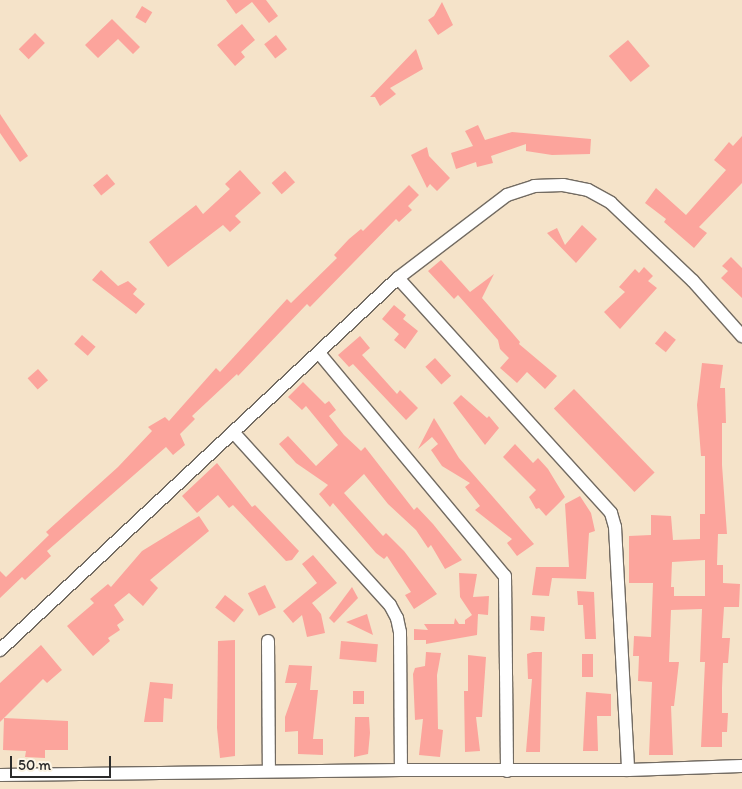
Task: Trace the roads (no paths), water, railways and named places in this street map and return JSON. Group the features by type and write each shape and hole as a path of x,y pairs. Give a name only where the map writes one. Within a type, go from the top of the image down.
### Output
{"street":[{"path":"0,650 398,278 507,195 534,186 562,185 588,190 610,203 693,282 742,336"},
{"path":"398,278 611,513 615,527 628,770"},
{"path":"319,353 505,576 507,771"},
{"path":"234,433 390,605 397,618 400,632 401,770"},
{"path":"268,641 269,771"},
{"path":"0,775 269,771 628,770 742,766"}]}
